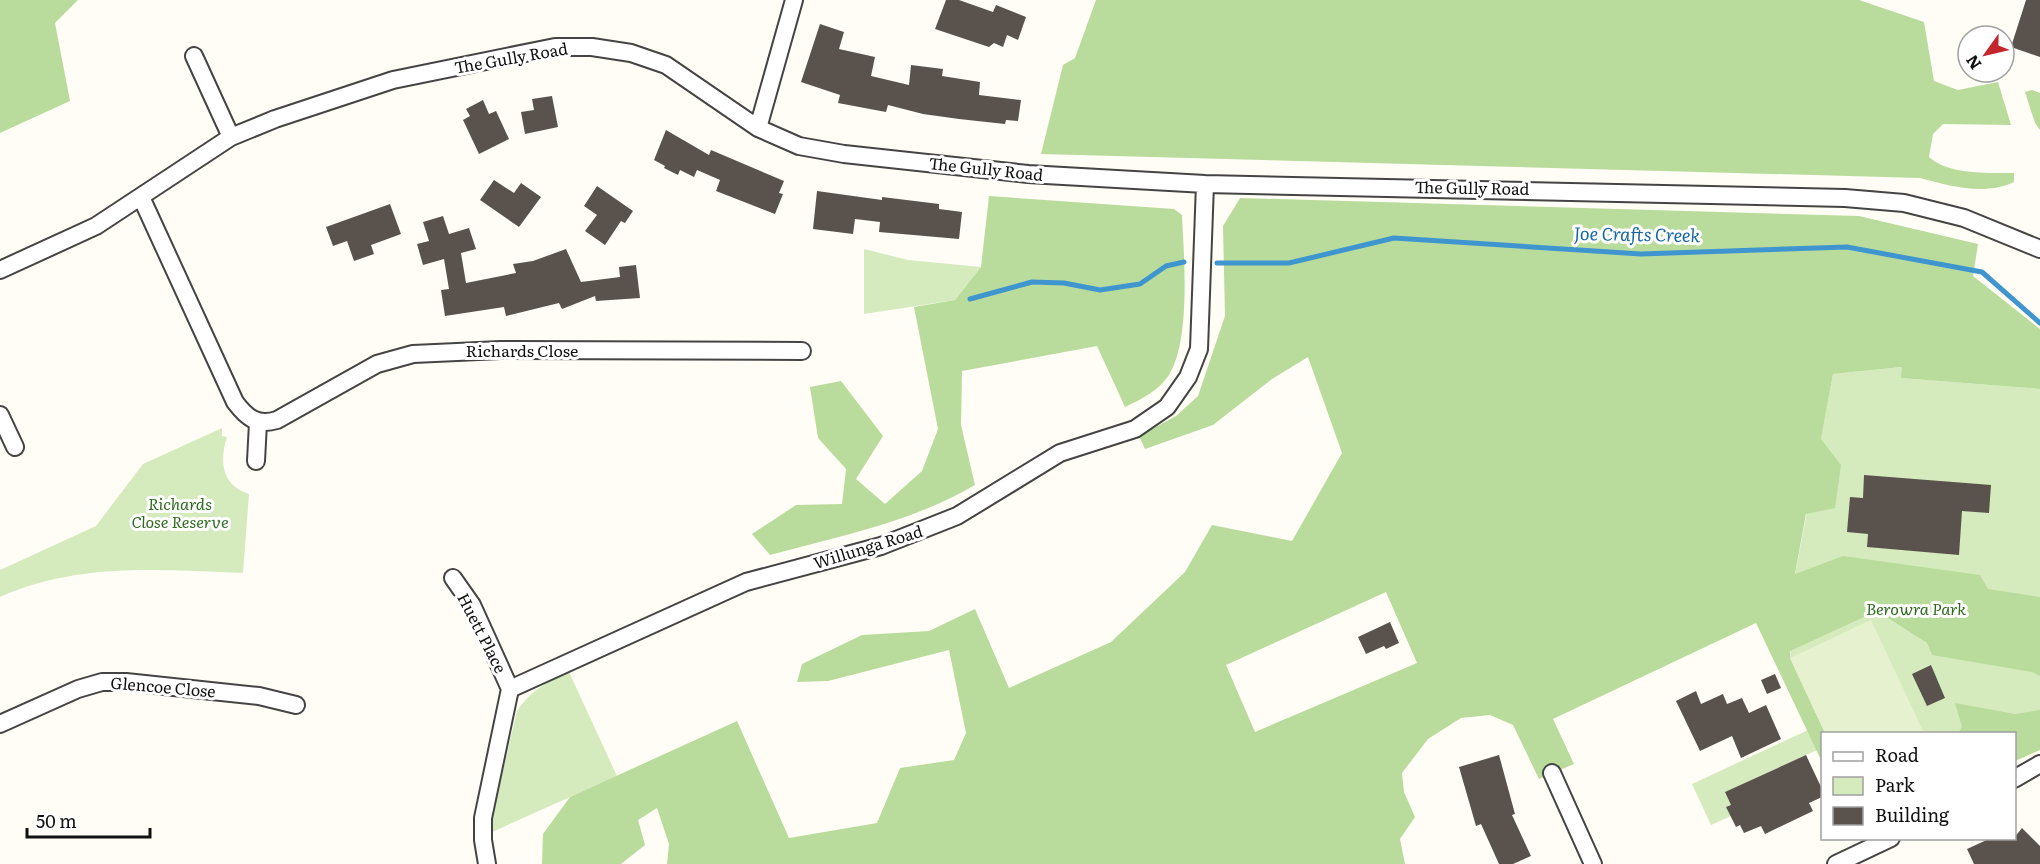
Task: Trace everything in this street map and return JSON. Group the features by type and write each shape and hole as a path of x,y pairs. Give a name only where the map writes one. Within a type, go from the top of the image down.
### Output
{"street":[{"path":"758,128 794,0"},
{"name":"The Gully Road","path":"0,270 96,226 231,137 393,80 555,47 592,47 621,51 666,65 758,128 799,146 844,154 1028,174 1205,184 1869,200 1904,203 1965,218 2040,249"},
{"path":"194,56 231,137"},
{"name":"Willunga Road","path":"510,689 746,582 881,546 957,516 1060,453 1135,429 1167,407 1188,377 1199,349 1205,184"},
{"path":"141,197 235,402 246,416 258,423 256,461"},
{"name":"Richards Close","path":"258,423 276,420 377,364 413,354 501,351 802,351"},
{"path":"0,415 15,447"},
{"name":"Huett Place","path":"453,578 472,605 510,689"},
{"name":"Glencoe Close","path":"0,724 78,689 102,682 126,682 259,696 296,705"},
{"path":"487,864 483,840 483,818 510,689"},
{"path":"2016,778 2040,764"},
{"path":"1552,773 1593,864"},
{"path":"1836,864 1887,840"}],"green space":[{"path":"0,0 78,0 55,23 70,101 0,133"},
{"path":"1096,0 1859,0 1924,22 1934,81 1958,90 1999,84 2011,125 1943,124 1933,134 1929,157 1937,163 1958,170 2014,173 2014,182 1979,189 1920,178 1041,154 1063,65 1075,58"},
{"path":"2032,90 2040,93 2040,130 2035,123 2025,92"},
{"path":"989,196 1174,209 1182,215 1185,275 1183,320 1181,341 1169,375 1155,390 1125,407 1097,346 962,371 961,425 975,485 926,509 875,527 770,555 752,534 796,505 842,504 846,469 818,438 810,387 841,381 883,436 856,479 885,504 922,471 938,429 914,307 955,300 981,267"},
{"path":"1240,198 1859,216 1978,244 1973,276 2040,329 2040,389 1901,378 1902,367 1833,374 1821,439 1841,465 1835,508 1806,514 1795,574 1843,556 1980,575 1988,589 2040,597 2040,676 2032,672 1932,655 1927,643 1877,611 1790,651 1790,658 1825,732 1821,732 1821,760 1756,623 1553,719 1574,764 1539,779 1513,725 1490,715 1461,718 1428,739 1402,773 1404,792 1415,817 1400,839 1405,864 667,864 669,844 657,808 638,820 645,845 621,864 542,864 543,834 570,797 737,721 789,838 877,823 900,768 954,760 966,733 949,650 828,681 797,682 802,664 862,635 929,631 975,609 1009,688 1111,642 1185,572 1212,525 1292,541 1342,453 1308,357 1272,379 1213,425 1145,449 1139,436 1176,416 1198,396 1225,316 1223,226","holes":["1386,592 1417,663 1255,732 1226,665"]},
{"path":"864,249 908,260 981,267 955,300 864,314"},
{"name":"Berowra Park","path":"1902,367 1902,378 2040,389 2040,726 1984,732 1825,732 1790,658 1795,575 1833,374"},
{"name":"Richards Close Reserve","path":"222,428 222,436 227,437 223,455 225,472 233,485 249,494 243,573 150,570 89,573 59,578 0,597 0,570 96,526 143,464"},
{"path":"1871,620 1924,732 1825,732 1790,658"},
{"path":"569,672 617,776 492,832 492,817 517,711 540,687"},
{"path":"1955,703 2015,714 2040,710 2040,750 2016,761 2016,732 1959,732 1962,727"},
{"path":"1808,730 1817,750 1726,792 1731,805 1727,808 1731,816 1711,825 1692,784"}],"building":[{"path":"946,0 959,0 993,12 996,5 1026,17 1018,40 1007,35 1003,47 994,43 989,47 935,29"},
{"path":"2026,0 2040,0 2040,57 2016,49 2016,31"},
{"path":"820,24 844,32 839,49 875,57 871,76 909,85 911,65 943,69 942,76 980,82 979,95 1021,100 1018,121 1006,120 1005,124 923,114 888,105 886,112 838,103 840,95 801,82"},
{"path":"552,96 558,127 525,134 521,112 534,110 532,99"},
{"path":"483,100 489,114 496,111 509,139 479,154 463,120 470,116 466,109"},
{"path":"666,130 709,155 711,150 784,181 779,193 783,194 775,214 716,191 720,180 697,170 694,177 680,170 678,175 664,168 665,166 654,160"},
{"path":"494,180 514,193 521,183 541,197 519,227 480,200"},
{"path":"597,186 633,211 625,223 621,221 605,245 585,231 597,215 584,206"},
{"path":"817,191 882,200 882,197 939,204 939,209 962,212 959,239 879,232 880,222 855,219 853,234 813,229"},
{"path":"390,204 401,234 371,245 374,254 354,261 347,241 333,246 326,227"},
{"path":"443,216 449,234 469,228 476,249 461,253 466,283 516,273 513,264 533,261 566,249 581,282 620,277 619,267 636,265 640,298 596,301 595,296 562,309 559,303 506,316 504,307 445,316 441,290 449,289 444,259 423,265 417,244 429,241 423,222"},
{"path":"1864,475 1991,485 1989,513 1962,511 1959,555 1867,547 1868,534 1847,532 1850,497 1863,498"},
{"path":"1390,622 1399,643 1386,649 1384,646 1366,654 1358,637"},
{"path":"1931,665 1945,698 1927,706 1912,674"},
{"path":"1775,674 1781,688 1767,694 1761,680"},
{"path":"1696,691 1701,704 1723,694 1727,704 1742,698 1749,713 1766,705 1781,739 1741,758 1732,736 1700,751 1676,701"},
{"path":"1499,755 1515,814 1512,815 1531,856 1513,864 1499,864 1481,824 1476,826 1459,767"},
{"path":"1806,755 1821,787 1821,797 1809,803 1813,811 1765,834 1761,826 1744,833 1740,825 1736,827 1726,807 1731,805 1725,792"},
{"path":"2022,828 2040,846 2040,864 1974,864 1967,849 1987,840 2016,840 2016,836"}],"waterway":[{"name":"Joe Crafts Creek","path":"1217,263 1289,263 1394,238 1641,254 1847,247 1982,272 2040,323"},
{"name":"Joe Crafts Creek","path":"970,299 1032,282 1064,283 1100,290 1140,284 1166,266 1184,262"}]}
